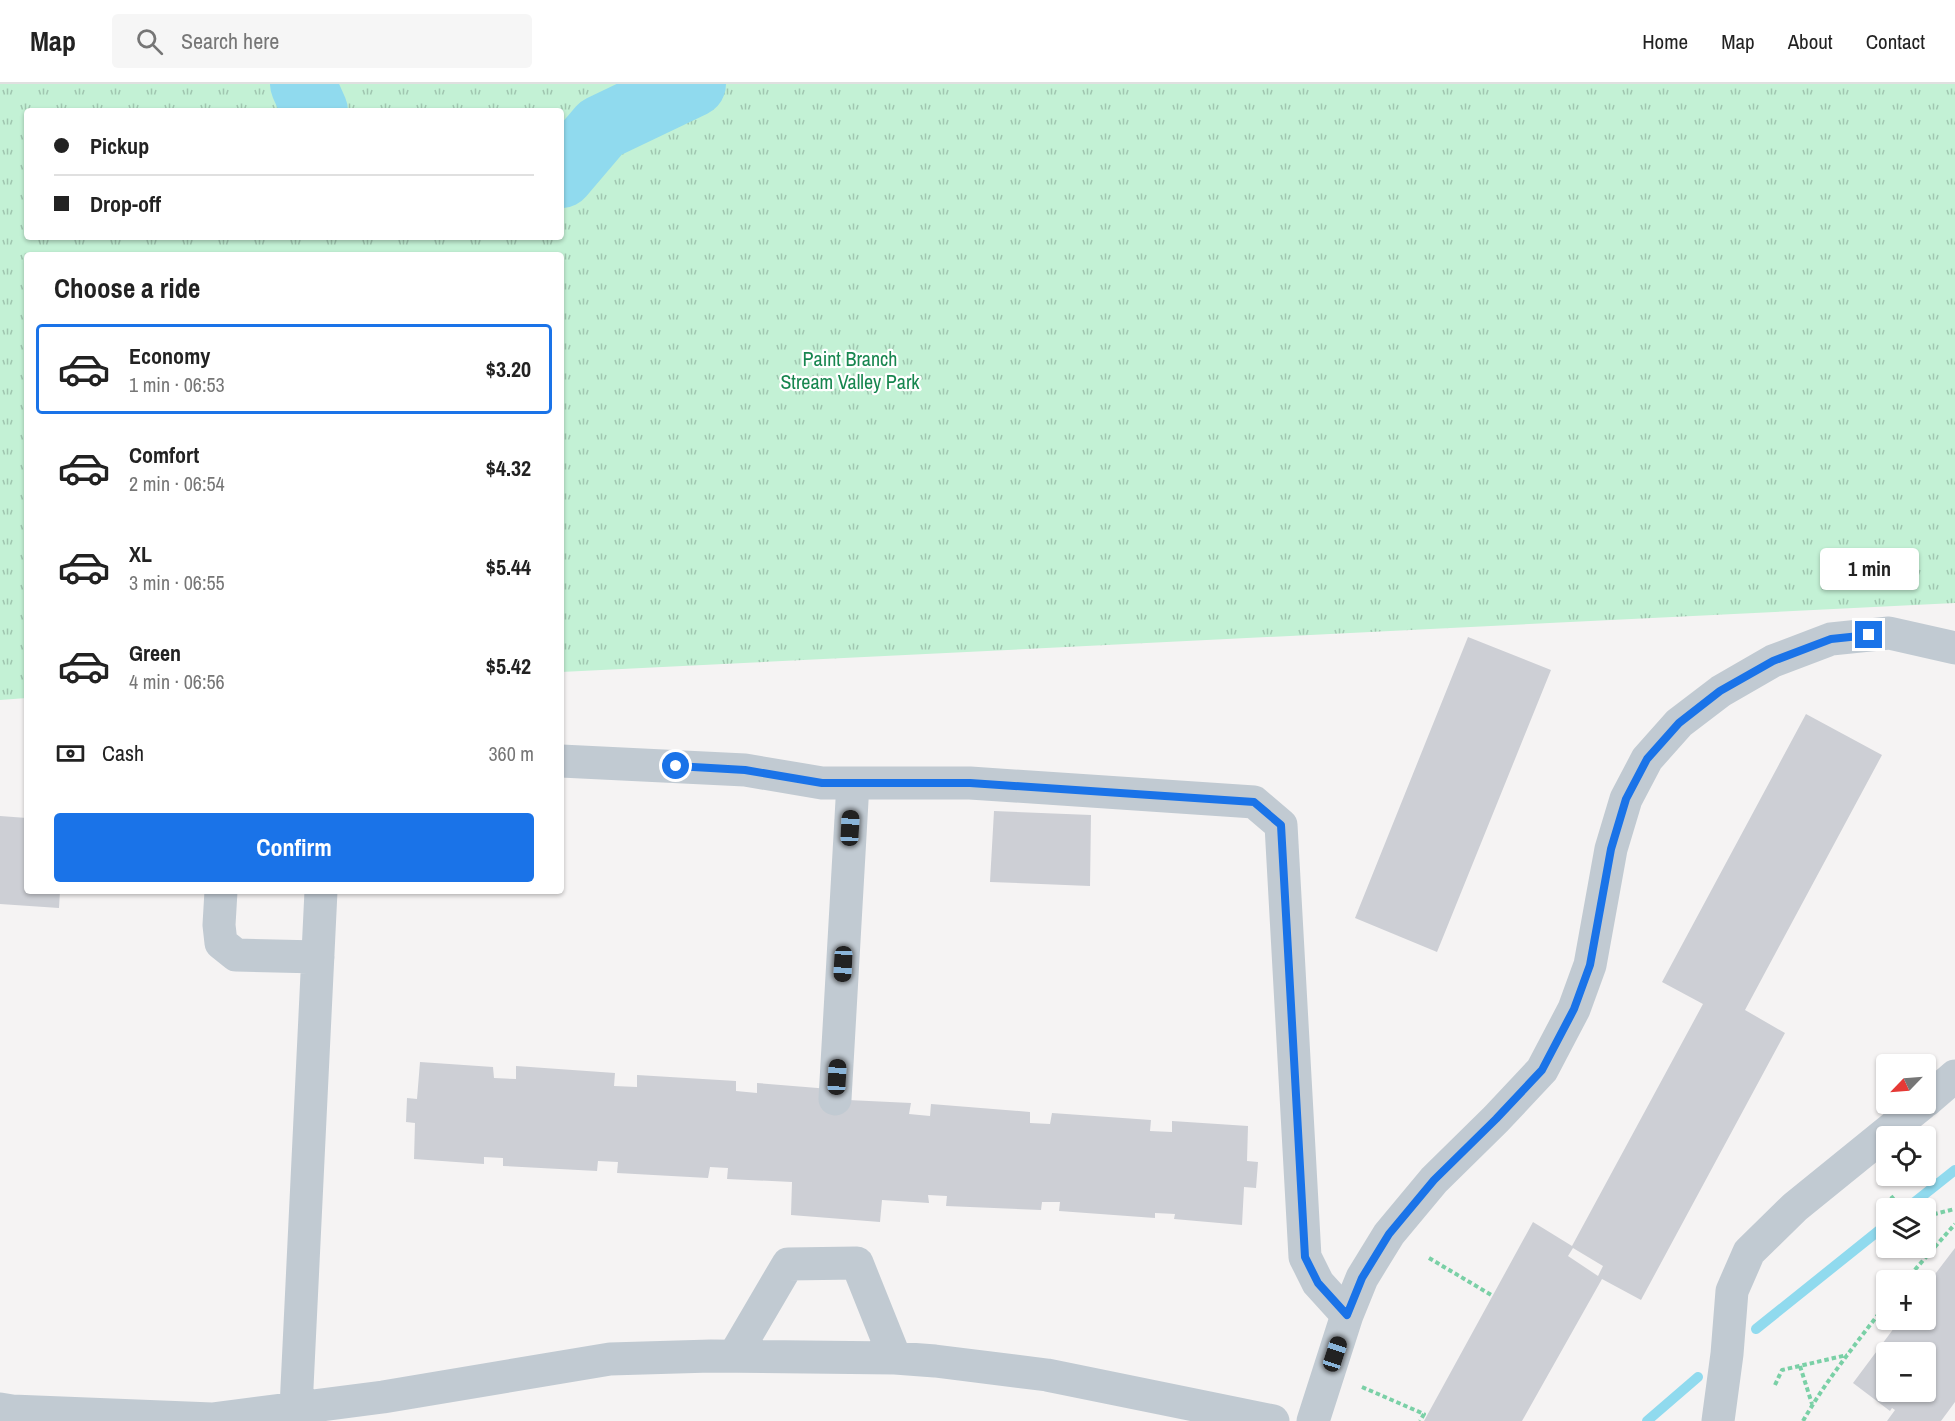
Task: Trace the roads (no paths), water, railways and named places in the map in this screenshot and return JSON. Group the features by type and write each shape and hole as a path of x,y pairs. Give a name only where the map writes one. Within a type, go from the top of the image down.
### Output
{"lane":[{"path":"1313,1421 1347,1315 1362,1278 1389,1234 1434,1180 1542,1070 1574,1009 1590,965 1611,849 1626,799 1647,759 1679,723 1720,691 1773,661 1831,639 1888,633 1955,648"},
{"path":"564,761 745,770 822,783 970,783 1254,802 1281,825 1305,1257 1318,1283 1347,1315"},
{"path":"836,1099 853,783"},
{"path":"221,894 219,925 221,943 236,955 318,957"},
{"path":"296,1408 321,894"},
{"path":"1936,1092 1955,1076"},
{"path":"1718,1421 1732,1291 1749,1252 1795,1207 1910,1114"},
{"path":"734,1356 788,1263 856,1263 895,1358"},
{"path":"0,1409 212,1419 383,1397 610,1359 734,1356 895,1358 1047,1375 1273,1421"}],"waterway":[{"path":"303,84 314,108"},
{"path":"564,171 601,128 693,84"},
{"path":"1920,1198 1955,1170"},
{"path":"1756,1329 1876,1233"},
{"path":"1647,1421 1698,1377"}],"park label":[{"name":"Paint Branch Stream Valley Park","path":"850,370"}]}
